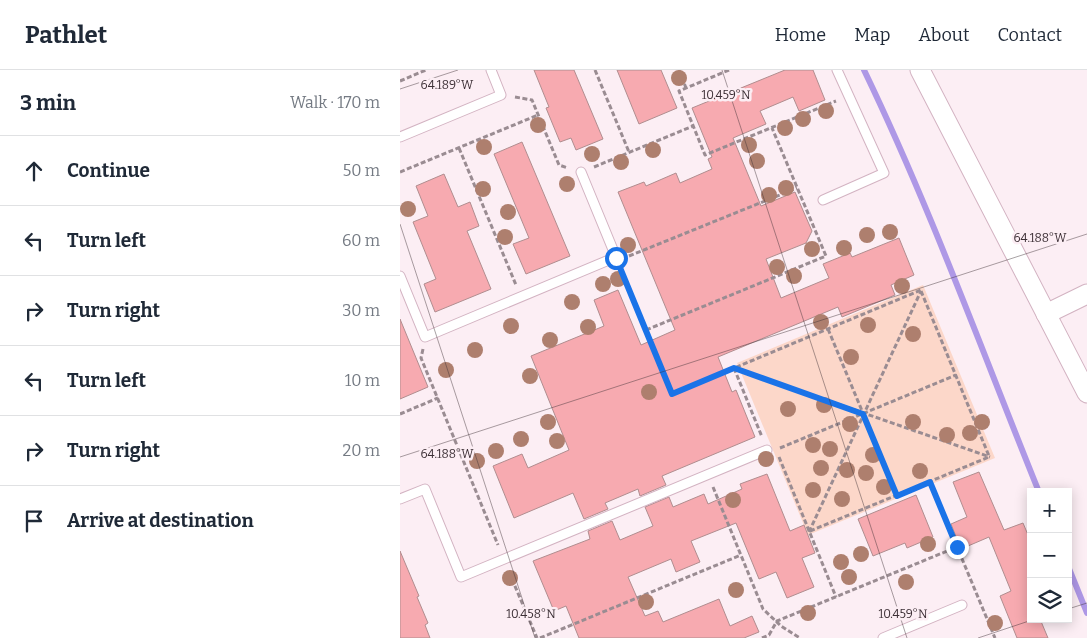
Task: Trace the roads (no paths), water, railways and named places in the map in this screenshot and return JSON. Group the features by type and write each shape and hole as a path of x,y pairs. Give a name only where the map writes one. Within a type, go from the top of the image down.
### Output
{"street":[{"path":"920,70 1087,393"},
{"path":"1046,314 1087,294"}],"lane":[{"path":"400,137 501,95 491,70"},
{"path":"823,200 884,173 837,70"},
{"path":"400,276 425,337 616,258 580,172"},
{"path":"400,499 425,489 461,577 767,450"},
{"path":"883,638 962,605"}],"waterway":[{"path":"864,70 911,174 955,280 1037,488"},
{"path":"1072,576 1087,613"}]}
